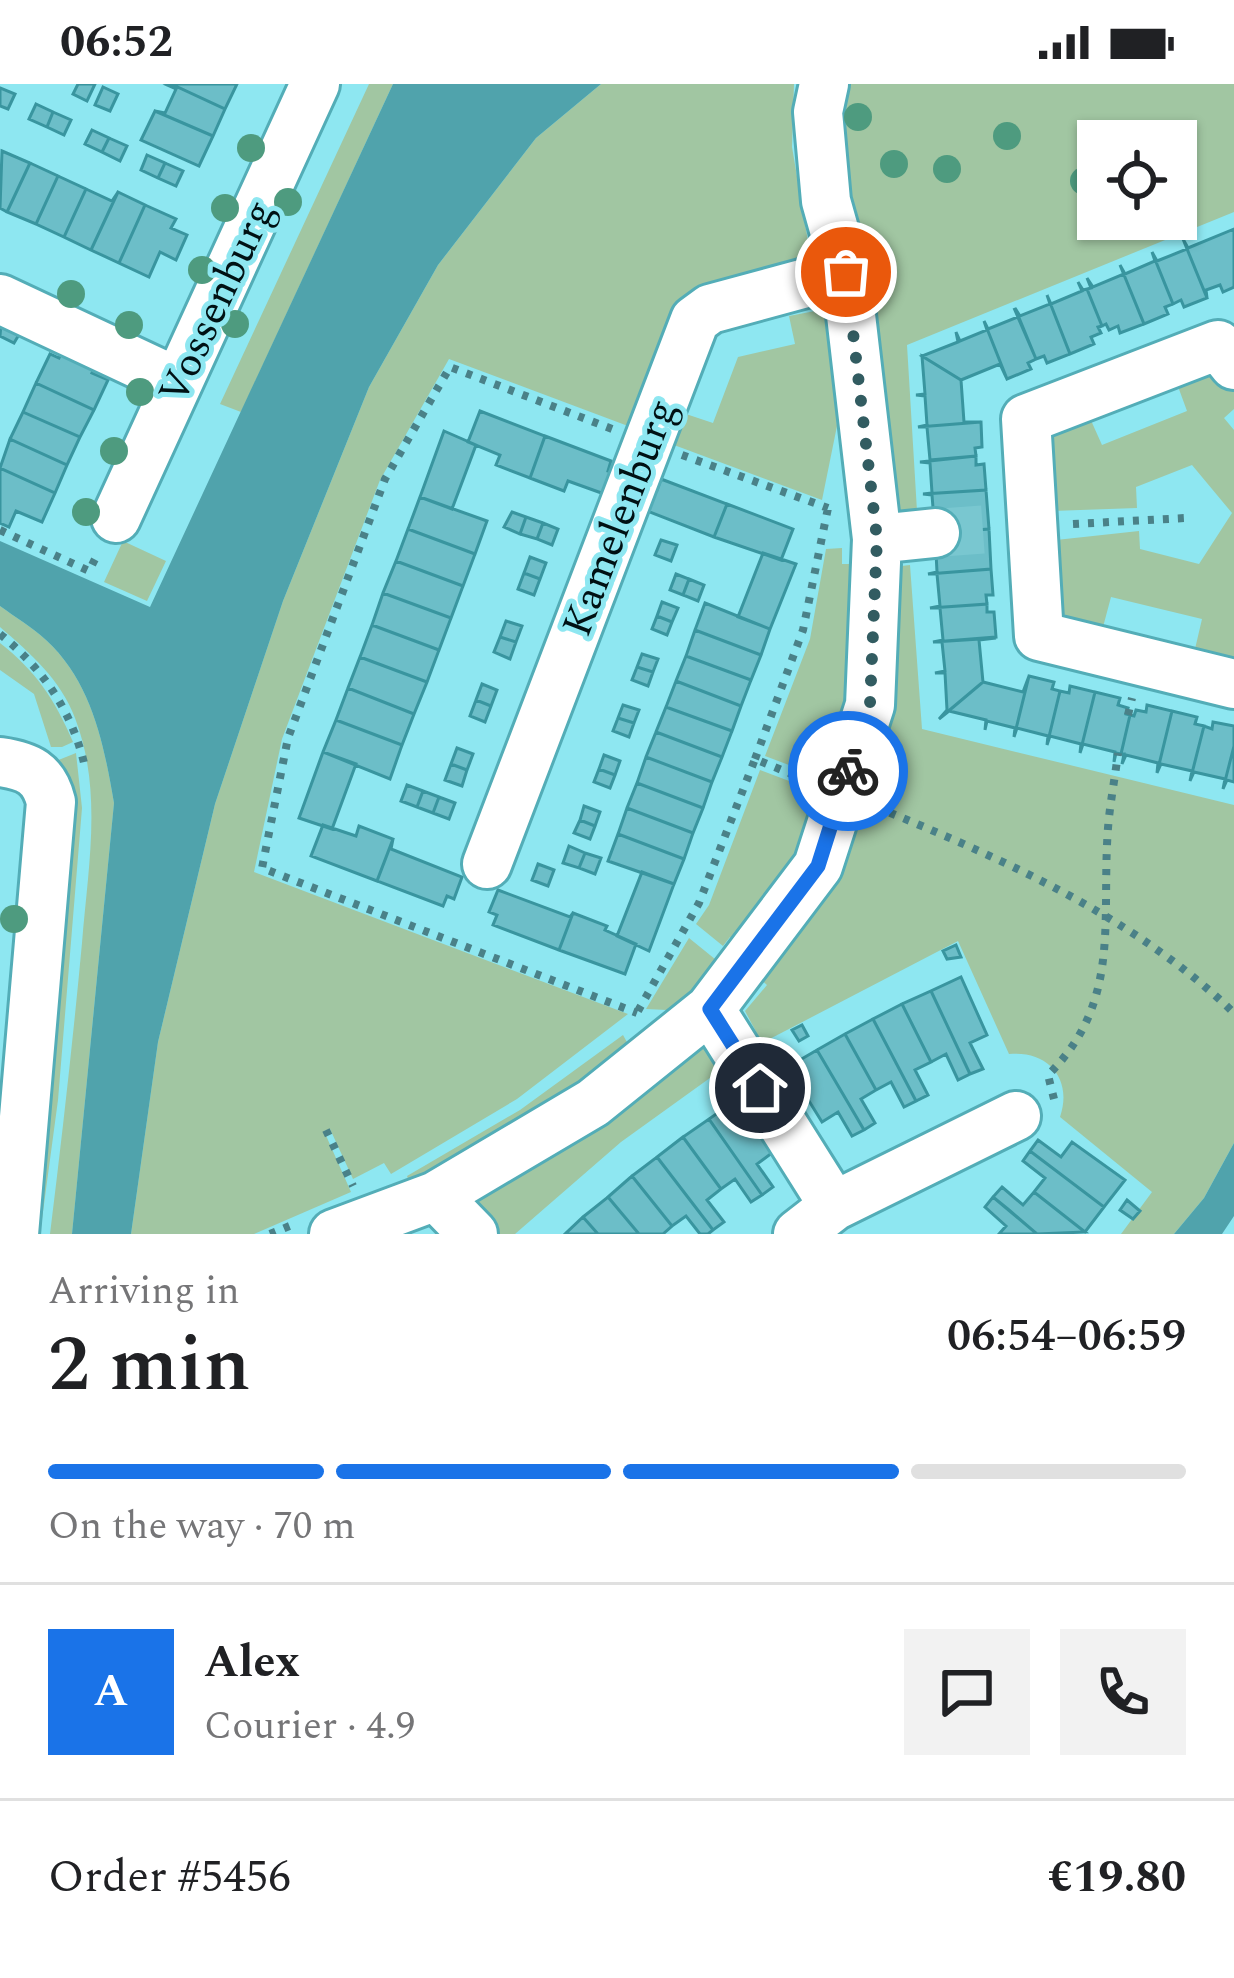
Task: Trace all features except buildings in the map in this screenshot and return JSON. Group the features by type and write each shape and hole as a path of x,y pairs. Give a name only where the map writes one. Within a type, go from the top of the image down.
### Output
{"street":[{"name":"Vossenburg","path":"116,518 315,84"},
{"path":"347,1216 436,1196 593,1103 710,1009 818,866 870,704 877,539 846,272 826,201 818,112 824,84"},
{"name":"Kamelenburg","path":"487,864 695,320 710,309 846,272"},
{"path":"0,299 177,382"},
{"path":"1234,365 1218,345 1026,419 1011,528 1039,637 1234,684"},
{"path":"877,539 934,533"},
{"path":"0,762 32,769 47,785 51,802 14,1234"},
{"path":"710,1009 816,1220 1016,1116"},
{"path":"436,1196 473,1234"}],"path":[{"path":"637,1012 262,868 288,738 312,673 386,479 450,367 828,508"},
{"path":"755,759 803,630 832,486"},
{"path":"1011,528 1186,518"},
{"path":"0,530 89,571"},
{"path":"1016,1116 1034,1132 1051,1113 1055,1093 1048,1076 1069,1054 1086,1025 1100,979 1107,948 1108,828 1118,753"},
{"path":"326,1130 347,1216"}],"green space":[{"path":"369,84 393,84 241,412 220,404"},
{"path":"601,84 794,84 792,147 809,247 803,258 712,293 636,429 449,359 380,480 282,739 254,872 628,1014 517,1099 391,1174 384,1163 353,1179 330,1129 324,1131 351,1192 254,1234 131,1234 158,1042 215,804 283,601 369,387 438,265 536,138"},
{"path":"836,84 1234,84 1234,212 1197,227 1197,120 1077,120 1077,240 1165,240 907,345 917,511 895,511 832,149"},
{"path":"823,312 828,320 837,426 822,500 674,445 686,414 713,423 738,357 795,344 789,316"},
{"path":"1218,364 1234,384 1234,409 1224,418 1234,430 1234,659 1195,649 1202,619 1111,597 1103,627 1060,616 1056,540 1139,531 1140,549 1199,564 1232,513 1192,465 1136,487 1137,508 1052,511 1046,434 1089,416 1102,445 1187,411 1176,381"},
{"path":"123,541 166,561 147,601 104,582"},
{"path":"842,548 842,564 859,564 862,618 834,782 765,756 810,639 826,549"},
{"path":"910,565 922,729 1234,805 1234,1143 1204,1198 1174,1234 1121,1234 1152,1192 1060,1117 1060,1079 1046,1062 1009,1054 958,941 762,1043 745,1011 767,985 758,977 893,567"},
{"path":"0,606 46,640 75,675 94,716 114,803 72,1234 50,1234 90,858 89,773 69,704 44,668 0,627"},
{"path":"0,643 43,687 73,742 51,747 34,694 0,670"},
{"path":"76,753 82,808 58,1100 40,1234 24,1234 46,765"},
{"path":"760,770 829,796 809,843 735,940 730,937 723,946 696,924 709,905"},
{"path":"689,938 726,968 688,1011 646,1009"},
{"path":"623,1035 633,1053 412,1190 407,1176 520,1110"},
{"path":"706,1038 728,1065 621,1142 515,1234 491,1234 467,1201"}],"water":[{"path":"393,84 601,84 536,138 438,265 369,387 283,601 215,804 158,1042 131,1234 72,1234 114,803 94,715 75,675 46,640 0,606 0,541 150,607"},
{"path":"1234,1143 1234,1216 1222,1234 1174,1234 1204,1198"}],"tunnel":[{"path":"935,533 989,529"}],"way so far":[{"path":"846,272 877,539 870,704 848,771"}],"route":[{"path":"760,1088 710,1009 818,866 848,771"}]}
